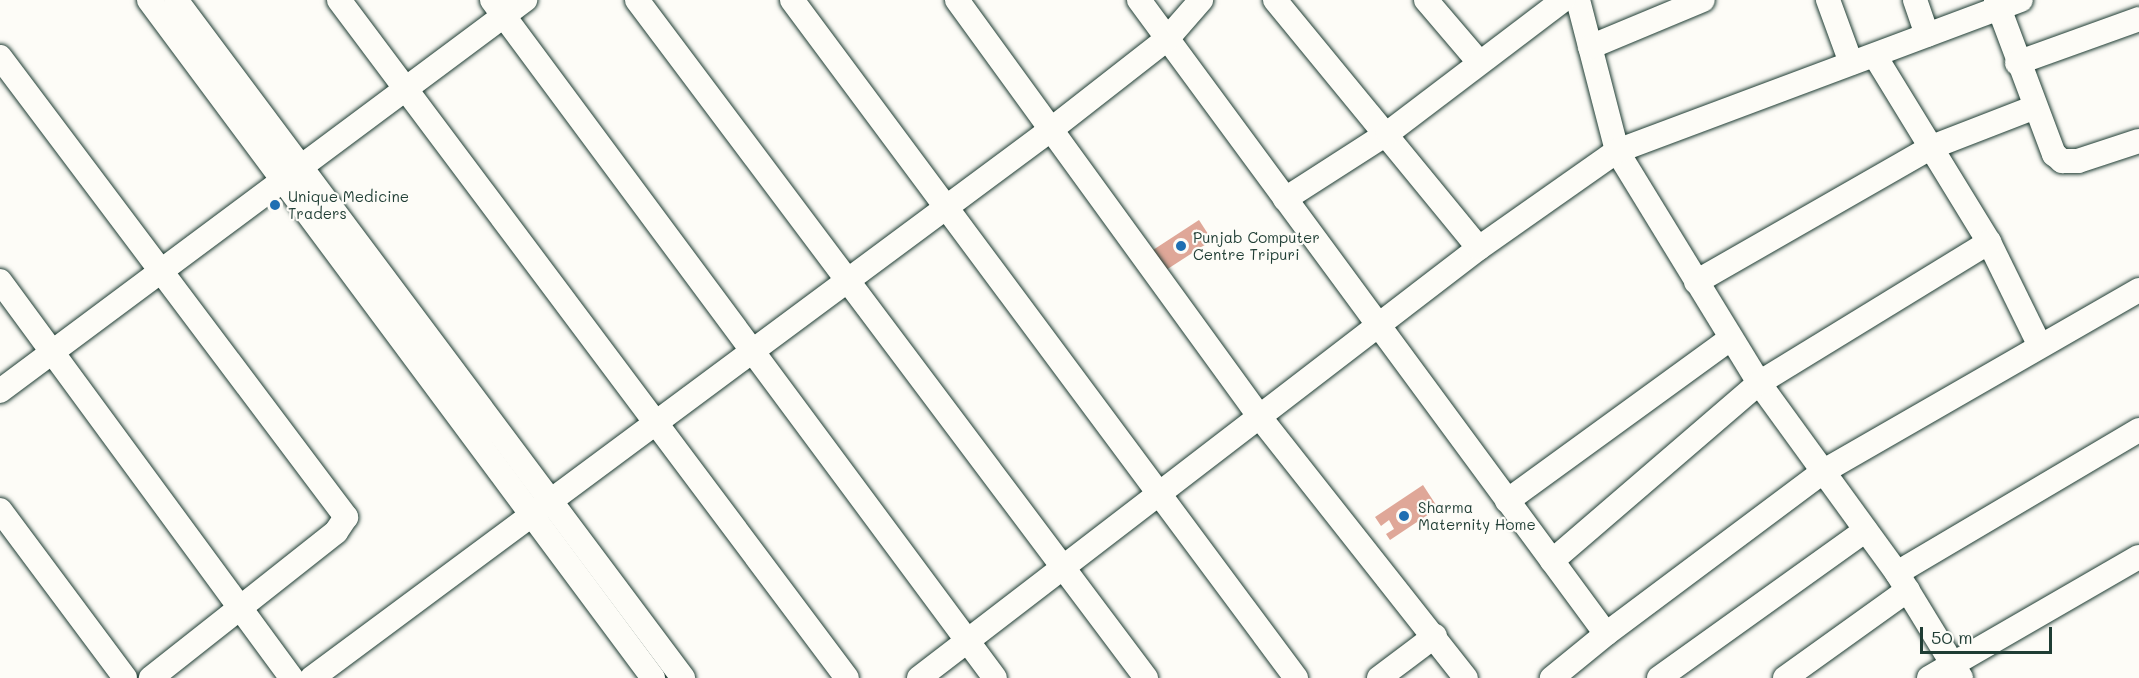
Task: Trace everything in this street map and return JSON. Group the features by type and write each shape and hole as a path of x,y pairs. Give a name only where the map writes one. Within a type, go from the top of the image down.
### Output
{"street":[{"path":"149,0 292,175 543,509 682,678"},
{"path":"176,0 292,175"},
{"path":"339,0 847,678"},
{"path":"0,391 54,354 405,90 498,8 525,0"},
{"path":"637,0 1146,678"},
{"path":"792,0 947,207 1159,498 1296,678"},
{"path":"957,0 1053,128 1262,420 1466,678"},
{"path":"1139,0 1376,326 1606,634"},
{"path":"312,678 657,425 1053,128 1167,39 1201,0"},
{"path":"1426,0 1479,62"},
{"path":"1285,199 1388,133 1563,0"},
{"path":"1578,0 1617,151 1730,339 1759,383 1902,581 1956,670"},
{"path":"1590,47 1703,0"},
{"path":"1828,0 1851,63"},
{"path":"1915,0 1927,35"},
{"path":"919,678 1262,420 1376,326 1479,248 1617,151 1875,56 1997,4 2021,0"},
{"path":"1284,3 1479,248"},
{"path":"1997,4 2035,107 2062,161 2093,158 2139,141"},
{"path":"498,8 996,678"},
{"path":"2017,63 2139,19"},
{"path":"1875,56 1989,242 2039,344"},
{"path":"0,57 346,517 336,532 237,607 151,678"},
{"path":"1696,282 1932,147 2035,107"},
{"path":"1552,561 1759,383 1989,242"},
{"path":"0,281 237,607 292,678"},
{"path":"1552,678 1606,634 1824,471 2039,344 2139,290"},
{"path":"1507,501 1730,339"},
{"path":"1785,678 1902,581 2139,430"},
{"path":"543,509 653,678"},
{"path":"0,510 125,678"},
{"path":"1659,678 1866,530"},
{"path":"1929,678 1956,670 2139,557"},
{"path":"1379,678 1435,636"}],"building":[{"name":"Punjab Computer Centre Tripuri","path":"1199,220 1212,240 1163,272 1150,252"},
{"path":"1423,485 1438,508 1390,540 1386,534 1394,529 1389,520 1381,526 1375,517"}],"place":[{"name":"Unique Medicine Traders","path":"275,205"},
{"name":"Punjab Computer Centre Tripuri","path":"1181,246"},
{"name":"Sharma Maternity Home","path":"1404,516"}]}
